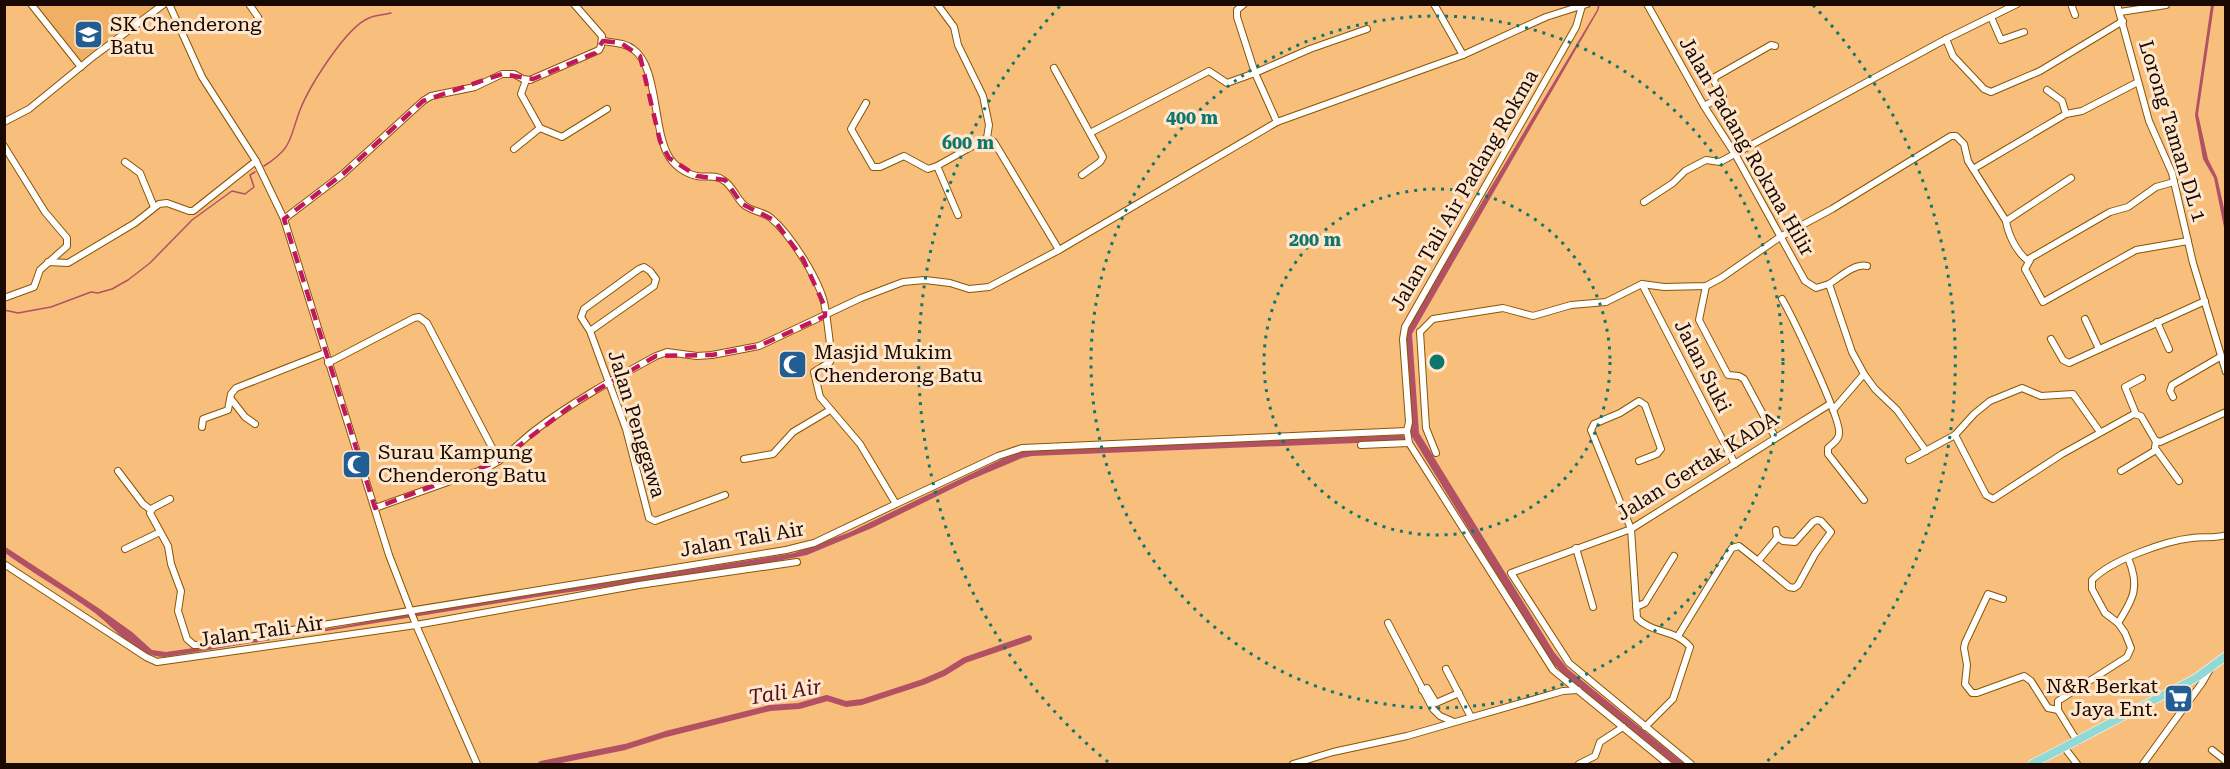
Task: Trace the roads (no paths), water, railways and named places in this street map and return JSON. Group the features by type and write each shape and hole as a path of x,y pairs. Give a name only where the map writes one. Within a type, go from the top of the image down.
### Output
{"main road":[{"path":"2032,765 2210,669 2226,656"}],"street":[{"path":"31,4 81,67"},
{"path":"4,122 29,109 81,67 167,4 202,77 256,161 284,219 389,555 415,624 477,765"},
{"path":"249,4 258,17"},
{"path":"284,219 343,174 431,96 477,86 496,75 512,74 526,80 595,53 602,46 603,41 599,32 574,4"},
{"path":"937,4 954,27 958,45 983,96 989,125 987,138"},
{"path":"1244,4 1236,13 1255,73 1277,122"},
{"path":"1434,4 1463,55"},
{"name":"Jalan Padang Rokma Hilir","path":"1647,4 1704,106 1735,154 1805,281 1816,288 1829,284"},
{"path":"1644,202 1695,166 1708,160 1720,162 2004,8 2017,4"},
{"path":"2071,4 2075,15"},
{"name":"Lorong Taman DL 1","path":"2117,4 2153,135 2168,161 2188,241 2226,372"},
{"path":"375,508 487,468 507,456 532,432 610,382 656,356 667,352 697,356 759,346 871,293 903,282 925,280 950,283 969,289 989,287 1059,250 1277,122 1463,55 1546,17 1585,5"},
{"name":"Jalan Tali Air Padang Rokma","path":"1409,443 1403,339 1406,327 1576,27 1585,5"},
{"path":"2120,12 2166,6"},
{"path":"1991,17 2001,40 2024,32"},
{"path":"1946,39 1953,56 1984,89 1991,92 2040,71 2123,21"},
{"path":"1090,133 1209,71 1227,83 1310,49 1367,29"},
{"path":"603,41 621,43 632,48 640,56 655,102 660,141 669,158 683,171 697,176 716,176 725,180 742,204 749,209 767,214 774,220 803,259 821,294 832,359 814,374 819,393 830,410 860,444 896,504"},
{"path":"1704,106 1722,96 1714,81 1715,77 1772,45 1775,46"},
{"path":"1054,68 1103,157 1083,175"},
{"path":"526,80 521,94 540,128 562,137 607,109"},
{"path":"1973,169 2066,114 2082,111 2138,82"},
{"path":"2047,90 2062,101 2066,114"},
{"path":"866,103 851,129 873,166 880,167 904,156 928,169 987,138"},
{"path":"514,149 540,128"},
{"path":"1436,453 1426,428 1420,332 1433,319 1503,308 1533,316 1571,305 1606,302 1642,284 1664,287 1706,286 1721,279 1780,237 1833,209 1951,136 1956,136 1964,144 1966,156 2006,221 2008,232 2023,256 2030,260"},
{"path":"987,138 994,142 1059,250"},
{"path":"4,146 45,212 68,242 67,246 38,272 34,287 4,298"},
{"path":"48,262 68,263 135,223 154,207 167,203 194,211 256,161"},
{"path":"125,162 140,174 154,207"},
{"path":"937,165 958,215"},
{"path":"2006,221 2071,178"},
{"path":"2174,182 2156,187 2128,207 2110,212 2030,260 2025,269 2043,302 2136,250 2188,241"},
{"path":"1867,266 1856,267 1829,284 1852,352 1864,374 1875,389 1897,410 1926,451"},
{"name":"Jalan Penggawa","path":"590,331 654,286 656,279 650,271 644,267 639,269 582,310 580,318 590,331 610,382 626,429 651,520 725,495"},
{"name":"Jalan Suki","path":"1642,284 1735,464"},
{"path":"1706,286 1699,320 1727,373 1730,376 1739,376 1744,379 1775,437"},
{"path":"1782,299 1794,318 1831,407 1839,435 1828,448 1828,454 1864,500"},
{"path":"2051,339 2066,363 2205,301"},
{"path":"328,363 414,318 423,319 499,461"},
{"path":"2085,319 2099,349"},
{"path":"2157,322 2169,349"},
{"path":"1406,327 1420,332"},
{"path":"202,428 203,419 228,410 231,394 236,388 325,352"},
{"path":"2172,397 2170,391 2172,385 2220,357"},
{"name":"Jalan Gertak KADA","path":"1645,727 1569,663 1511,573 1631,529 1775,437 1839,405 1864,374"},
{"path":"2142,378 2125,387 2136,414 2141,416 2156,441 2154,444 2156,450 2179,481"},
{"path":"1909,460 1955,435 1981,407 1990,401 2022,388 2041,396 2073,394 2100,432"},
{"path":"231,398 246,418 255,424"},
{"path":"1639,461 1658,454 1661,449 1645,405 1639,401 1620,413 1592,425 1591,430 1631,529 1637,618 1646,626 1678,636 1690,648 1673,698 1645,727 1691,765"},
{"path":"744,459 773,454 793,432 830,410"},
{"path":"2156,441 2162,442 2226,412"},
{"path":"1955,435 1986,495 1993,499 2100,432 2136,414"},
{"name":"Jalan Tali Air","path":"160,532 168,546 171,564 181,591 178,611 187,639 194,645 786,550 814,543 998,456 1022,448 1407,432"},
{"path":"1361,445 1409,443 1553,669 1668,765"},
{"path":"2121,471 2156,450"},
{"path":"118,471 142,504 151,510"},
{"path":"151,510 170,499"},
{"path":"125,549 160,532 151,516 151,510"},
{"path":"1678,636 1732,548 1739,546 1789,587 1794,588 1831,532 1821,521 1817,520 1794,542 1783,541 1777,533 1758,561"},
{"path":"2077,741 2057,705 2062,697 2130,653 2129,644 2118,623 2105,613 2091,584 2095,576 2128,558 2165,543 2195,537 2211,538 2226,535"},
{"path":"1576,548 1593,607"},
{"path":"1636,607 1645,603 1674,556"},
{"path":"2118,623 2130,603 2136,584 2128,558"},
{"name":"Jalan Tali Air","path":"4,564 157,662 415,624 639,585 797,562"},
{"path":"2003,599 1988,594 1965,643 1967,665 1965,684 1972,693 1977,693 2024,676 2031,681 2048,708 2058,710"},
{"path":"1388,623 1433,709 1440,716 1455,722"},
{"path":"1446,669 1471,717"},
{"path":"2143,765 2210,669"},
{"path":"1422,690 1427,688 1436,703 1459,693"},
{"path":"1293,765 1333,752 1407,736 1563,691 1579,690"},
{"path":"1579,765 1595,756 1600,742 1623,727"},
{"path":"2064,747 2077,765"},
{"path":"2212,750 2226,761"}],"waterway":[{"path":"264,166 280,154 289,142 305,100 339,45 360,24 371,17 391,13"},
{"path":"4,310 18,313 51,307 91,292 98,293 112,289 150,263 192,220 232,191 245,194 254,187 250,175 255,172"},
{"name":"Tali Air","path":"541,764 625,747 666,734 770,708 799,706 827,698 846,704 862,702 923,682 965,660 1029,638"}],"place":[{"name":"SK Chenderong Batu","path":"89,35"},
{"name":"Masjid Mukim Chenderong Batu","path":"793,364"},
{"name":"Surau Kampung Chenderong Batu","path":"357,464"},
{"name":"N&R Berkat Jaya Ent.","path":"2179,698"}]}
